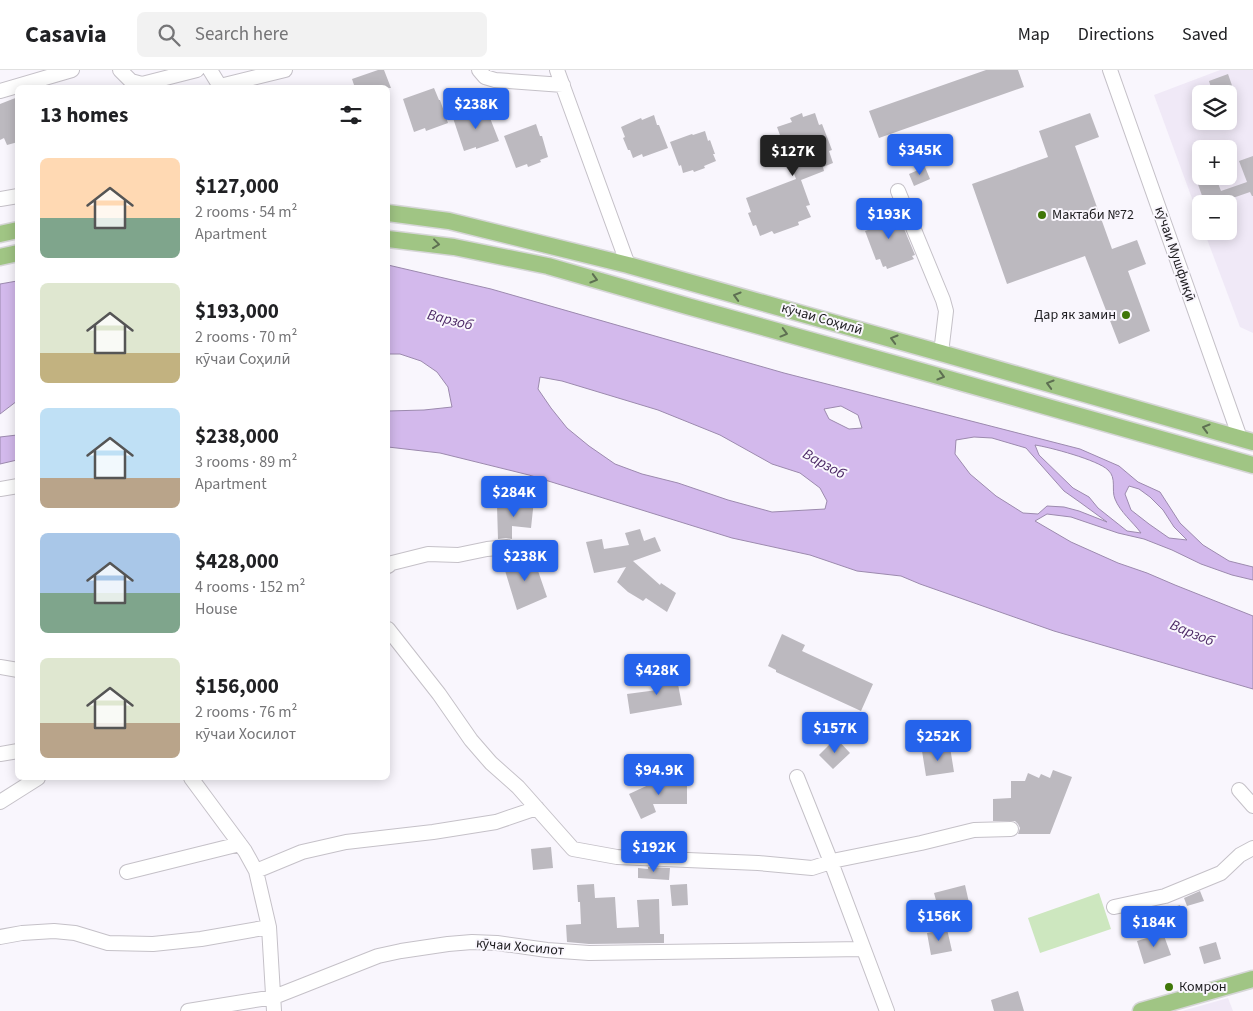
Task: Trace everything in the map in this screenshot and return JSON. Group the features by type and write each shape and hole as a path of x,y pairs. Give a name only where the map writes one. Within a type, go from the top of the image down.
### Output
{"main road":[{"name":"кӯчаи Соҳилӣ","path":"390,213 449,221 628,265 941,352 1246,440"},
{"path":"0,234 15,231"},
{"name":"кӯчаи Соҳилӣ","path":"390,238 454,246 548,266 1253,465"},
{"path":"0,257 15,254"},
{"path":"1141,1011 1253,979"}],"street":[{"path":"21,85 72,70"},
{"path":"120,70 131,82 142,84 197,70"},
{"path":"210,70 219,85"},
{"path":"228,85 285,70"},
{"path":"479,70 486,77 495,80 563,85"},
{"path":"557,70 628,265"},
{"name":"кӯчаи Мушфиқӣ","path":"1110,70 1246,440"},
{"path":"0,91 15,87"},
{"path":"898,191 946,311 941,352"},
{"path":"0,199 15,196"},
{"path":"0,489 15,486"},
{"path":"390,564 428,554 458,555 487,548 507,547 519,554"},
{"path":"390,632 439,694 471,740 491,763 518,787 574,849 617,857 758,863 812,868 831,862 974,830 1011,829"},
{"path":"0,667 15,670"},
{"path":"0,754 15,752"},
{"path":"797,777 887,1011"},
{"path":"0,802 35,780"},
{"path":"197,780 245,851 256,871 268,927 274,1004"},
{"path":"1239,790 1253,806"},
{"path":"256,871 302,852 346,842 433,832 496,822 537,808"},
{"path":"127,872 240,844"},
{"path":"1114,907 1165,896 1221,873 1240,854 1253,848"},
{"path":"0,937 22,933 54,931 75,933 108,943 153,944 201,939 268,927"},
{"name":"кӯчаи Хосилот","path":"188,1011 274,1004 378,956 448,944 472,942 497,943 547,950 589,953 863,949"}],"shaded area":[{"path":"1220,70 1253,70 1253,333 1240,327 1207,240 1237,240 1237,195 1192,195 1192,198 1154,95"},
{"path":"1228,998 1233,1011 1182,1011"}],"green space":[{"path":"1099,893 1111,929 1040,953 1028,918"}],"water":[{"name":"Варзоб","path":"390,265 491,289 784,373 1080,449 1119,466 1138,482 1160,492 1180,523 1203,545 1229,561 1253,567 1253,580 1201,564 1144,539 1118,533 1071,517 1047,514 1035,521 1071,542 1118,563 1253,616 1253,689 1054,631 901,576 857,571 810,555 732,538 529,475 440,453 390,447 390,411 452,407 448,387 437,372 421,361 400,354 390,354","holes":["540,377 562,381 658,410 720,435 772,464 800,473 820,488 827,501 825,509 772,512 642,474 615,464 567,428 538,389","841,406 858,415 862,428 849,429 829,419 824,409","974,437 992,438 1026,448 1064,491 1107,522 1064,507 1047,506 1038,514 1023,513 996,496 970,474 955,454 956,440","1035,445 1062,451 1103,466 1111,473 1117,504 1141,533 1127,531 1098,508 1089,497 1073,488 1039,455","1129,486 1139,489 1150,497 1187,540 1169,538 1149,524 1131,510 1125,494"]},
{"path":"15,281 15,403 0,414 0,284"},
{"path":"15,435 15,460 0,464 0,437"}],"building":[{"path":"378,70 384,70 390,85 354,85 352,79"},
{"path":"986,70 1018,70 1024,87 879,138 869,111"},
{"path":"1228,74 1232,85 1210,85 1209,81"},
{"path":"434,88 448,123 426,131 425,128 414,132 403,99"},
{"path":"15,98 15,143 7,145 4,138 0,140 0,104"},
{"path":"485,107 499,141 464,151 453,118"},
{"path":"802,113 803,117 815,113 819,125 822,124 832,150 829,151 833,163 823,167 824,171 801,180 810,205 806,206 811,217 798,222 799,225 774,234 772,231 760,236 756,225 753,226 748,213 751,212 746,198 796,179 777,127 792,122 790,118"},
{"name":"Мактаби №72","path":"1090,113 1099,137 1075,146 1112,249 1137,240 1146,264 1128,271 1150,331 1119,344 1085,256 1007,284 972,184 1048,157 1039,131"},
{"path":"654,115 668,148 643,157 642,154 633,158 623,138 625,137 621,127 641,118 642,120"},
{"path":"536,124 540,136 542,136 548,157 528,167 527,164 516,168 504,136"},
{"path":"705,131 708,141 710,140 716,161 694,172 693,170 683,173 670,142"},
{"path":"1253,156 1253,196 1250,192 1237,196 1202,195 1198,185 1219,185 1221,191 1247,182 1239,161"},
{"path":"925,167 930,179 914,186 909,174"},
{"path":"892,209 893,213 897,212 915,255 912,256 914,259 887,269 886,266 883,267 880,259 876,260 865,231 868,230 866,223 870,222 869,218"},
{"path":"517,500 534,500 531,528 512,526 512,539 498,539 497,506 516,506"},
{"path":"640,529 644,541 655,537 661,551 633,561 660,585 661,583 676,593 667,612 646,598 643,601 628,592 617,582 626,567 594,573 586,542 602,539 604,549 629,545 625,533"},
{"path":"535,554 535,562 547,597 517,610 503,564 513,561 523,562 527,556"},
{"path":"782,634 805,645 802,651 873,684 861,711 776,672 776,670 768,666"},
{"path":"676,674 682,705 630,714 627,694 657,690 655,677"},
{"path":"836,738 850,753 833,769 819,755"},
{"path":"950,747 954,772 926,776 922,751"},
{"path":"1053,770 1072,777 1050,834 1018,834 1020,828 1015,821 993,821 993,799 1011,798 1011,781 1025,781 1028,773 1039,778 1041,774 1050,778"},
{"path":"655,782 687,782 687,804 653,804 656,812 641,819 629,794"},
{"path":"551,847 553,868 533,870 531,849"},
{"path":"648,867 670,868 669,880 638,878 638,868 648,869"},
{"path":"594,884 595,898 615,897 617,928 639,927 637,900 659,899 660,934 664,934 664,943 589,944 567,942 566,925 581,924 577,885"},
{"path":"687,884 688,905 672,906 670,885"},
{"path":"965,885 970,907 940,915 934,893"},
{"path":"1200,891 1204,901 1187,906 1184,898"},
{"path":"1180,905 1186,924 1168,929 1162,911"},
{"path":"947,929 952,951 931,955 927,933"},
{"path":"1163,933 1171,955 1144,964 1137,941"},
{"path":"1216,942 1221,959 1204,964 1199,947"},
{"path":"1018,991 1024,1011 994,1011 991,1000"}],"place":[{"name":"Мактаби №72","path":"1042,215"},
{"name":"Дар як замин","path":"1126,315"},
{"name":"Комрон","path":"1169,987"}]}
